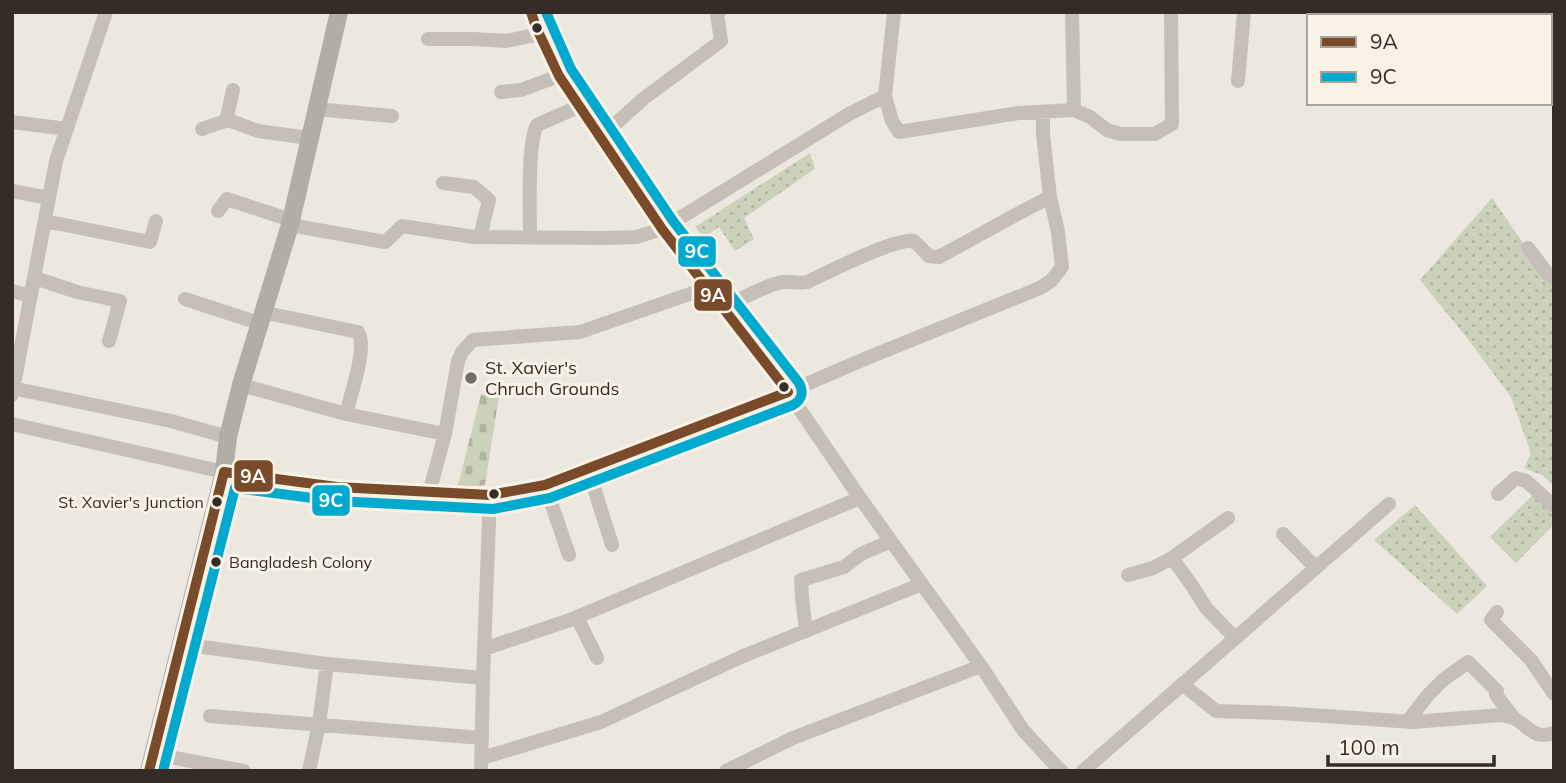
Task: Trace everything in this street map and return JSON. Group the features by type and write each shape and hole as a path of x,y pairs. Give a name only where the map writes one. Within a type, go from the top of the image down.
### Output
{"main road":[{"path":"151,762 224,472 228,437 241,385 290,223 339,12"}],"street":[{"path":"106,12 56,160 31,296 19,327 13,390 171,421 228,437"},
{"path":"531,12 559,76 662,229 788,392 1023,730 1062,771"},
{"path":"601,137 643,99 722,41 719,12"},
{"path":"894,12 885,96 898,132 1019,113 1073,110 1119,134 1155,134 1172,124 1171,12"},
{"path":"1072,12 1073,110"},
{"path":"1238,81 1244,12"},
{"path":"428,39 506,41 540,34"},
{"path":"501,92 521,90 559,76"},
{"path":"226,121 233,90"},
{"path":"218,211 227,199 290,223 385,242 402,226 480,237 636,237 662,229 849,114 885,96"},
{"path":"530,236 531,154 534,131 537,125 580,106"},
{"path":"316,109 392,116"},
{"path":"12,424 224,472 337,487 490,495 545,485 788,392 1040,288 1051,281 1062,267 1050,197 1043,113"},
{"path":"202,129 226,121 258,131 309,138"},
{"path":"12,122 66,128"},
{"path":"443,183 474,187 489,200 480,237"},
{"path":"12,191 49,198"},
{"path":"724,307 776,284 787,281 807,282 903,241 914,241 929,256 939,257 1050,197"},
{"path":"45,221 150,242 156,221"},
{"path":"1528,248 1554,278"},
{"path":"34,278 77,292 120,301 108,341"},
{"path":"429,493 445,434 458,361 473,340 580,332 706,288"},
{"path":"12,291 31,296"},
{"path":"185,299 261,318 358,332 361,337 360,355 346,414"},
{"path":"241,385 346,414 445,434"},
{"path":"588,469 612,545"},
{"path":"1498,494 1516,478 1526,481 1554,506"},
{"path":"545,485 569,555"},
{"path":"490,495 481,764 601,722 741,657 922,584"},
{"path":"484,649 577,617 860,498"},
{"path":"1083,771 1389,504"},
{"path":"1128,575 1153,568 1172,558 1228,517"},
{"path":"1283,534 1316,568"},
{"path":"806,631 802,580 844,567 861,554 891,541"},
{"path":"1172,558 1206,608 1235,638"},
{"path":"1497,612 1491,620 1531,660 1554,694"},
{"path":"577,617 597,658"},
{"path":"181,644 327,664 483,678"},
{"path":"1408,721 1443,680 1468,662 1497,691 1496,695 1514,719"},
{"path":"309,771 327,664"},
{"path":"726,771 793,738 981,666"},
{"path":"1182,684 1216,711 1408,721 1501,715 1514,719 1537,735 1554,733"},
{"path":"210,716 482,738"},
{"path":"151,762 244,771"}],"green space":[{"path":"810,153 815,169 744,218 754,239 735,251 719,227 704,237 695,227"},
{"path":"1492,198 1554,288 1554,486 1542,475 1524,468 1531,453 1511,397 1420,280"},
{"path":"481,394 499,396 485,485 457,489"},
{"path":"1535,493 1554,517 1554,524 1516,563 1490,537"},
{"path":"1415,505 1487,586 1457,614 1374,540"}],"transit line":[{"name":"9A","path":"149,771 224,472 337,487 490,495 545,485 788,392 662,229 559,76 531,12"},
{"name":"9C","path":"163,771 235,488 336,501 493,509 550,498 793,405 800,398 799,383 673,221 571,69 546,12"}],"place":[{"name":"St. Xavier's Chruch Grounds","path":"471,378"},
{"name":"St. Xavier's Junction","path":"217,502"},
{"name":"Bangladesh Colony","path":"216,562"}]}
